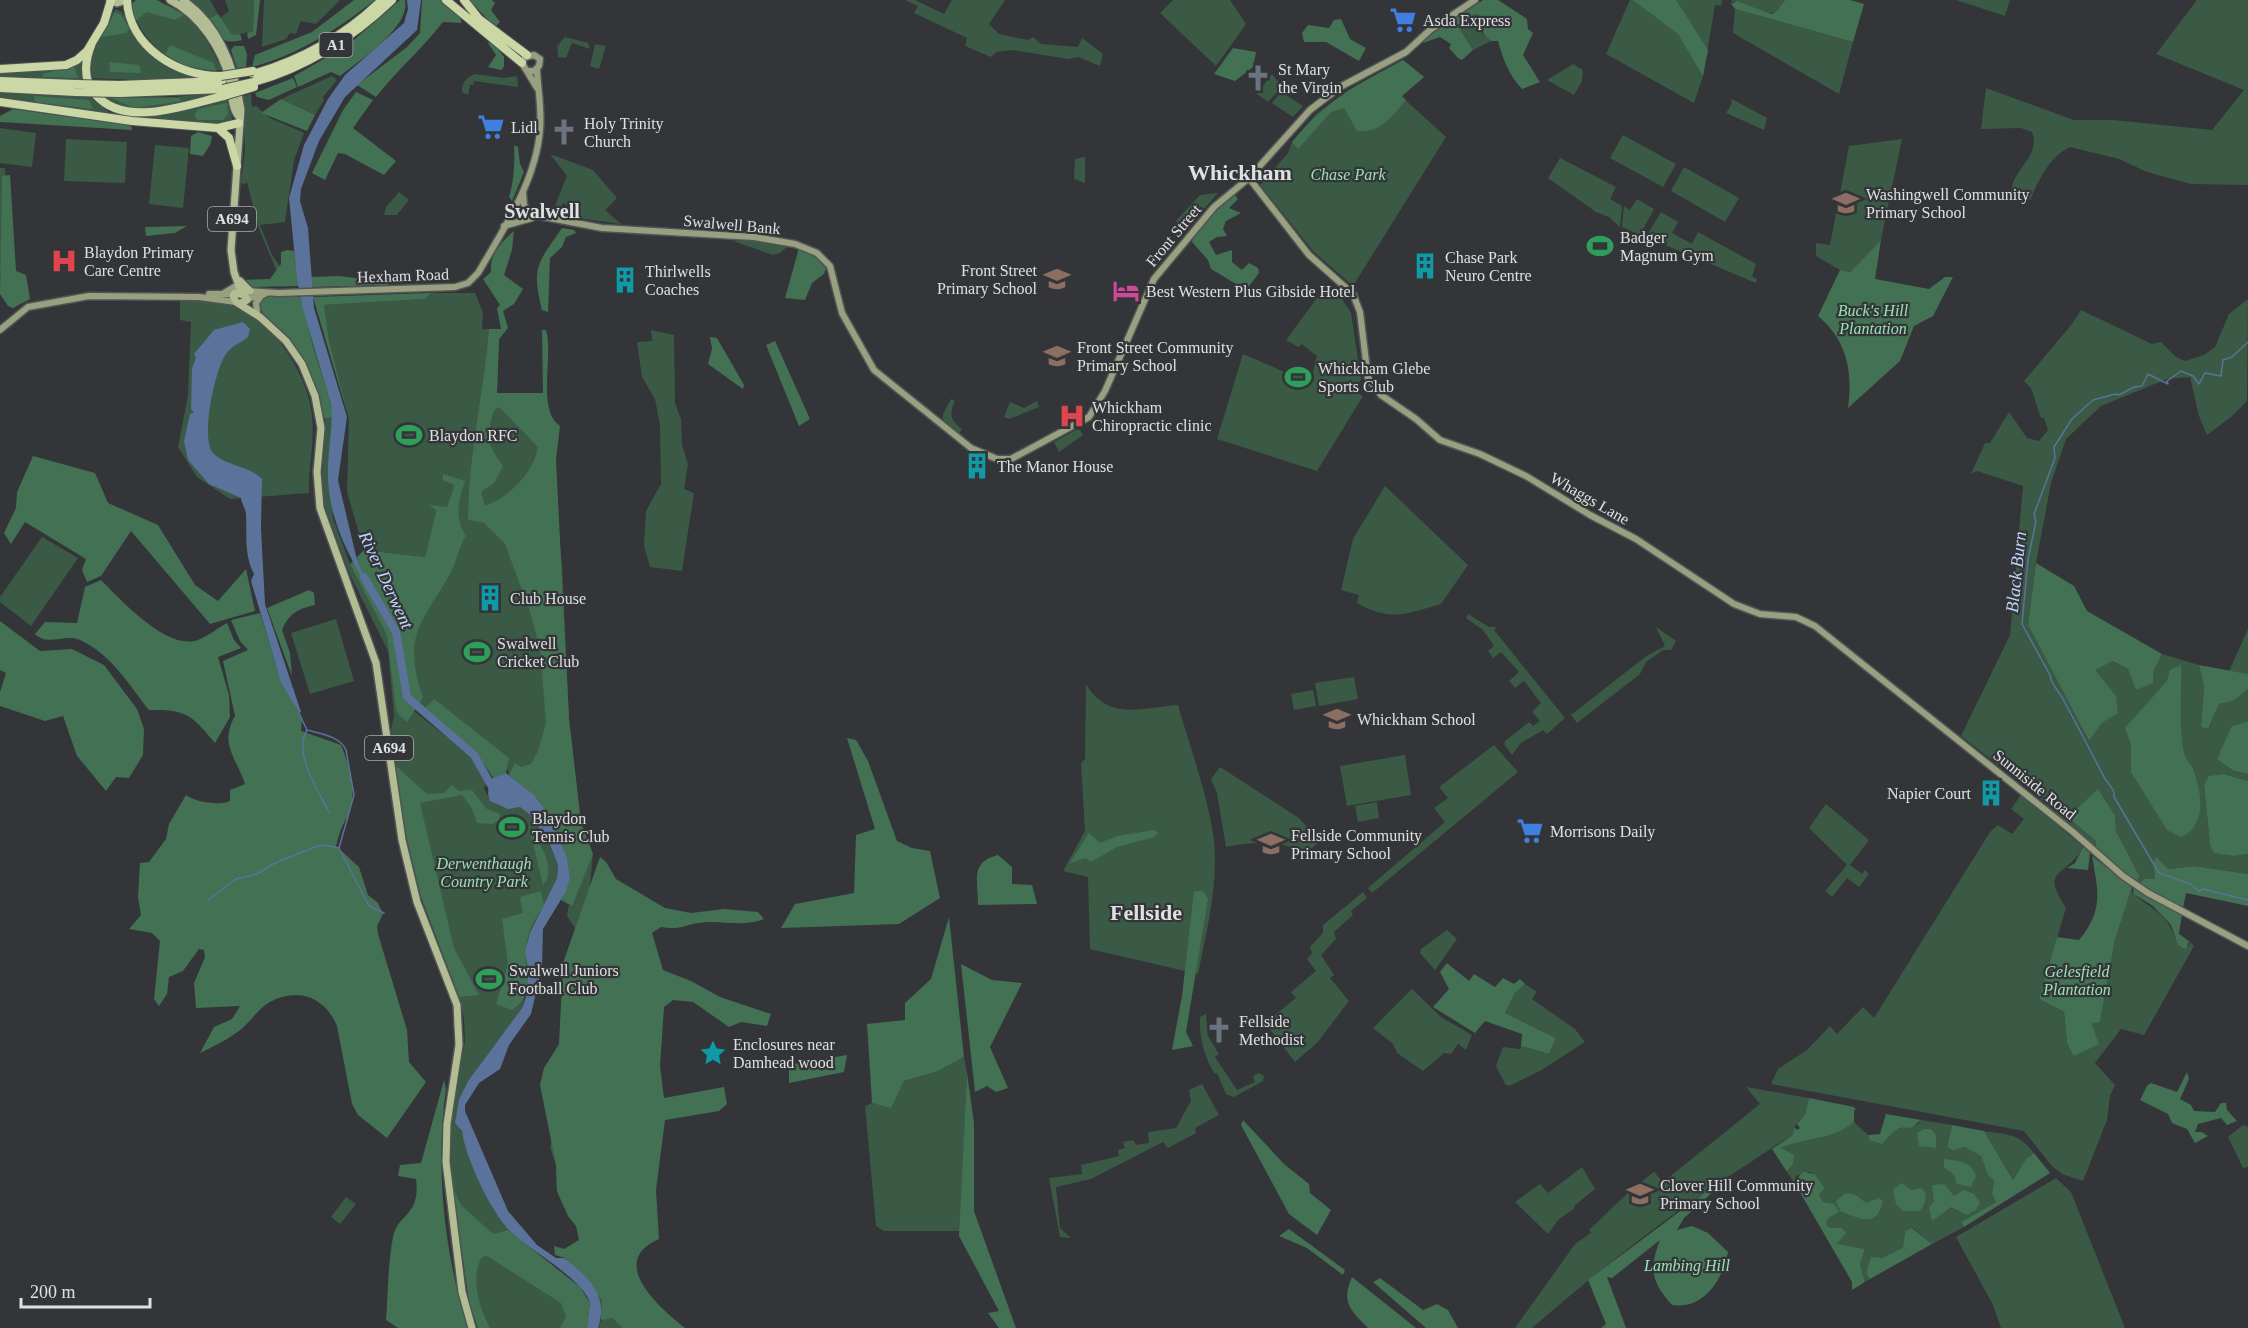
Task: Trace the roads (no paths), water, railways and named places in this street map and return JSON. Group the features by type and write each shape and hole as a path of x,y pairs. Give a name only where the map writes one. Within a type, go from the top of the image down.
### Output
{"highway":[{"path":"0,69 48,66 73,62 81,58 109,12 109,0"},
{"path":"48,66 69,60 82,52 103,17 109,0"},
{"path":"127,0 128,15 135,29 159,56 222,86"},
{"name":"A1","path":"254,79 345,31 381,4 392,0"},
{"path":"446,0 522,63"},
{"path":"464,0 479,19 527,55"},
{"name":"A1","path":"0,88 120,89 222,86 254,79 284,72 338,44 381,4"},
{"path":"92,43 86,66 87,80 94,93 113,108 127,112 145,112 222,86 254,79"},
{"name":"A1","path":"0,81 76,88"},
{"path":"0,102 132,121 218,128 239,120"},
{"path":"218,128 228,136 237,166"}],"main road":[{"path":"109,0 117,3 127,0"},
{"name":"A694","path":"170,0 191,15 213,43 227,71 234,112 239,120"},
{"name":"A694","path":"183,0 203,18 226,54 238,88 241,110 232,216 234,272 241,295 296,356 315,396 321,428 317,472 320,508 376,663 383,700 393,797 407,862 417,902 459,1014 459,1045 447,1124 446,1162 462,1292 472,1328"},
{"name":"Front Street","path":"1085,420 1105,391 1154,279 1214,207 1249,178 1317,103 1340,87 1406,52 1430,30 1476,0"},
{"path":"532,54 539,58 540,64 537,70 527,71 522,63 527,55 532,54"},
{"name":"Hexham Road","path":"241,295 465,284 478,273 522,192 540,135 537,70"},
{"name":"Hexham Road","path":"527,71 537,89"},
{"name":"Whaggs Lane","path":"1249,178 1309,255 1353,294 1360,312 1367,371 1370,382 1377,392 1440,440 1480,454 1526,476 1581,510 1636,539 1734,604 1760,614 1796,617 1815,626"},
{"path":"522,192 524,204 530,215"},
{"name":"Swalwell Bank","path":"513,211 538,218 622,230 754,237 795,244 818,253 830,266 842,313 874,370 959,439 989,457 1005,460 1018,457 1085,420"},
{"path":"504,226 522,219 538,218"},
{"name":"A694","path":"232,262 241,284 241,295"},
{"path":"199,297 223,293 241,295"},
{"path":"259,314 256,303 265,294"},
{"path":"0,330 28,306 54,301 89,296 241,295"},
{"name":"Sunniside Road","path":"1815,626 2073,832 2123,876 2148,893 2248,946"}],"water":[{"path":"407,0 421,0 417,30 345,97 319,141 301,189 300,201 308,228 314,308 347,417 338,480 357,560 368,587 344,544 333,514 328,482 331,404 303,309 297,279 289,198 304,145 328,99 345,75 404,23 408,9"},
{"path":"243,322 250,329 248,337 226,354 214,388 208,419 209,445 213,453 224,461 250,471 262,479 261,529 265,604 301,712 299,713 281,682 251,581 254,574 247,552 246,513 241,498 209,484 188,460 184,441 190,414 194,412 191,409 192,368 196,358 194,354 214,330"},
{"path":"506,773 534,795 543,807 567,857 570,879 565,893 543,929 542,967 531,1014 509,1045 500,1069 479,1083 465,1105 465,1111 508,1211 537,1245 556,1258 564,1258 589,1280 594,1288 601,1306 598,1328 587,1328 590,1303 578,1284 504,1225 488,1200 468,1155 462,1131 455,1123 459,1100 468,1081 522,1008 527,994 528,967 525,952 530,933 557,878 558,865 549,842 530,815 520,807 508,809 490,801 489,780"}],"waterway":[{"name":"Black Burn","path":"2248,342 2232,357 2223,360 2221,376 2205,373 2199,384 2193,376 2181,371 2167,381 2168,384 2148,374 2142,386 2134,387 2119,395 2093,400 2072,419 2054,447 2055,458 2034,514 2036,521 2028,560 2022,624 2050,675 2053,685 2112,789 2114,797 2159,873 2190,884 2199,891 2203,889 2248,900"},
{"name":"River Derwent","path":"364,577 396,632 407,697 474,755 495,788"},
{"path":"299,713 307,730 335,739 346,750 354,795 339,848 369,906 384,913"},
{"path":"307,730 303,739 305,761 329,812"},
{"path":"208,900 236,879 257,874 273,864 312,848 324,845 339,848"}],"place":[{"name":"Asda Express","path":"1403,20"},
{"name":"St Mary the Virgin","path":"1258,78"},
{"name":"Lidl","path":"491,127"},
{"name":"Holy Trinity Church","path":"564,132"},
{"name":"Washingwell Community Primary School","path":"1846,203"},
{"name":"Badger Magnum Gym","path":"1600,246"},
{"name":"Blaydon Primary Care Centre","path":"64,261"},
{"name":"Chase Park Neuro Centre","path":"1425,266"},
{"name":"Front Street Primary School","path":"1057,279"},
{"name":"Thirlwells Coaches","path":"625,280"},
{"name":"Best Western Plus Gibside Hotel","path":"1126,291"},
{"name":"Front Street Community Primary School","path":"1057,356"},
{"name":"Whickham Glebe Sports Club","path":"1298,377"},
{"name":"Whickham Chiropractic clinic","path":"1072,416"},
{"name":"Blaydon RFC","path":"409,435"},
{"name":"The Manor House","path":"977,466"},
{"name":"Club House","path":"490,598"},
{"name":"Swalwell Cricket Club","path":"477,652"},
{"name":"Whickham School","path":"1337,719"},
{"name":"Napier Court","path":"1991,793"},
{"name":"Blaydon Tennis Club","path":"512,827"},
{"name":"Morrisons Daily","path":"1530,831"},
{"name":"Fellside Community Primary School","path":"1271,844"},
{"name":"Swalwell Juniors Football Club","path":"489,979"},
{"name":"Fellside Methodist","path":"1219,1030"},
{"name":"Enclosures near Damhead wood","path":"713,1053"},
{"name":"Clover Hill Community Primary School","path":"1640,1194"}],"district":[{"name":"Whickham","path":"1240,172"},
{"name":"Swalwell","path":"542,211"},
{"name":"Fellside","path":"1146,912"}],"park label":[{"name":"Chase Park","path":"1348,174"},
{"name":"Buck's Hill Plantation","path":"1873,319"},
{"name":"Derwenthaugh Country Park","path":"484,872"},
{"name":"Gelesfield Plantation","path":"2077,980"},
{"name":"Lambing Hill","path":"1687,1265"}]}
